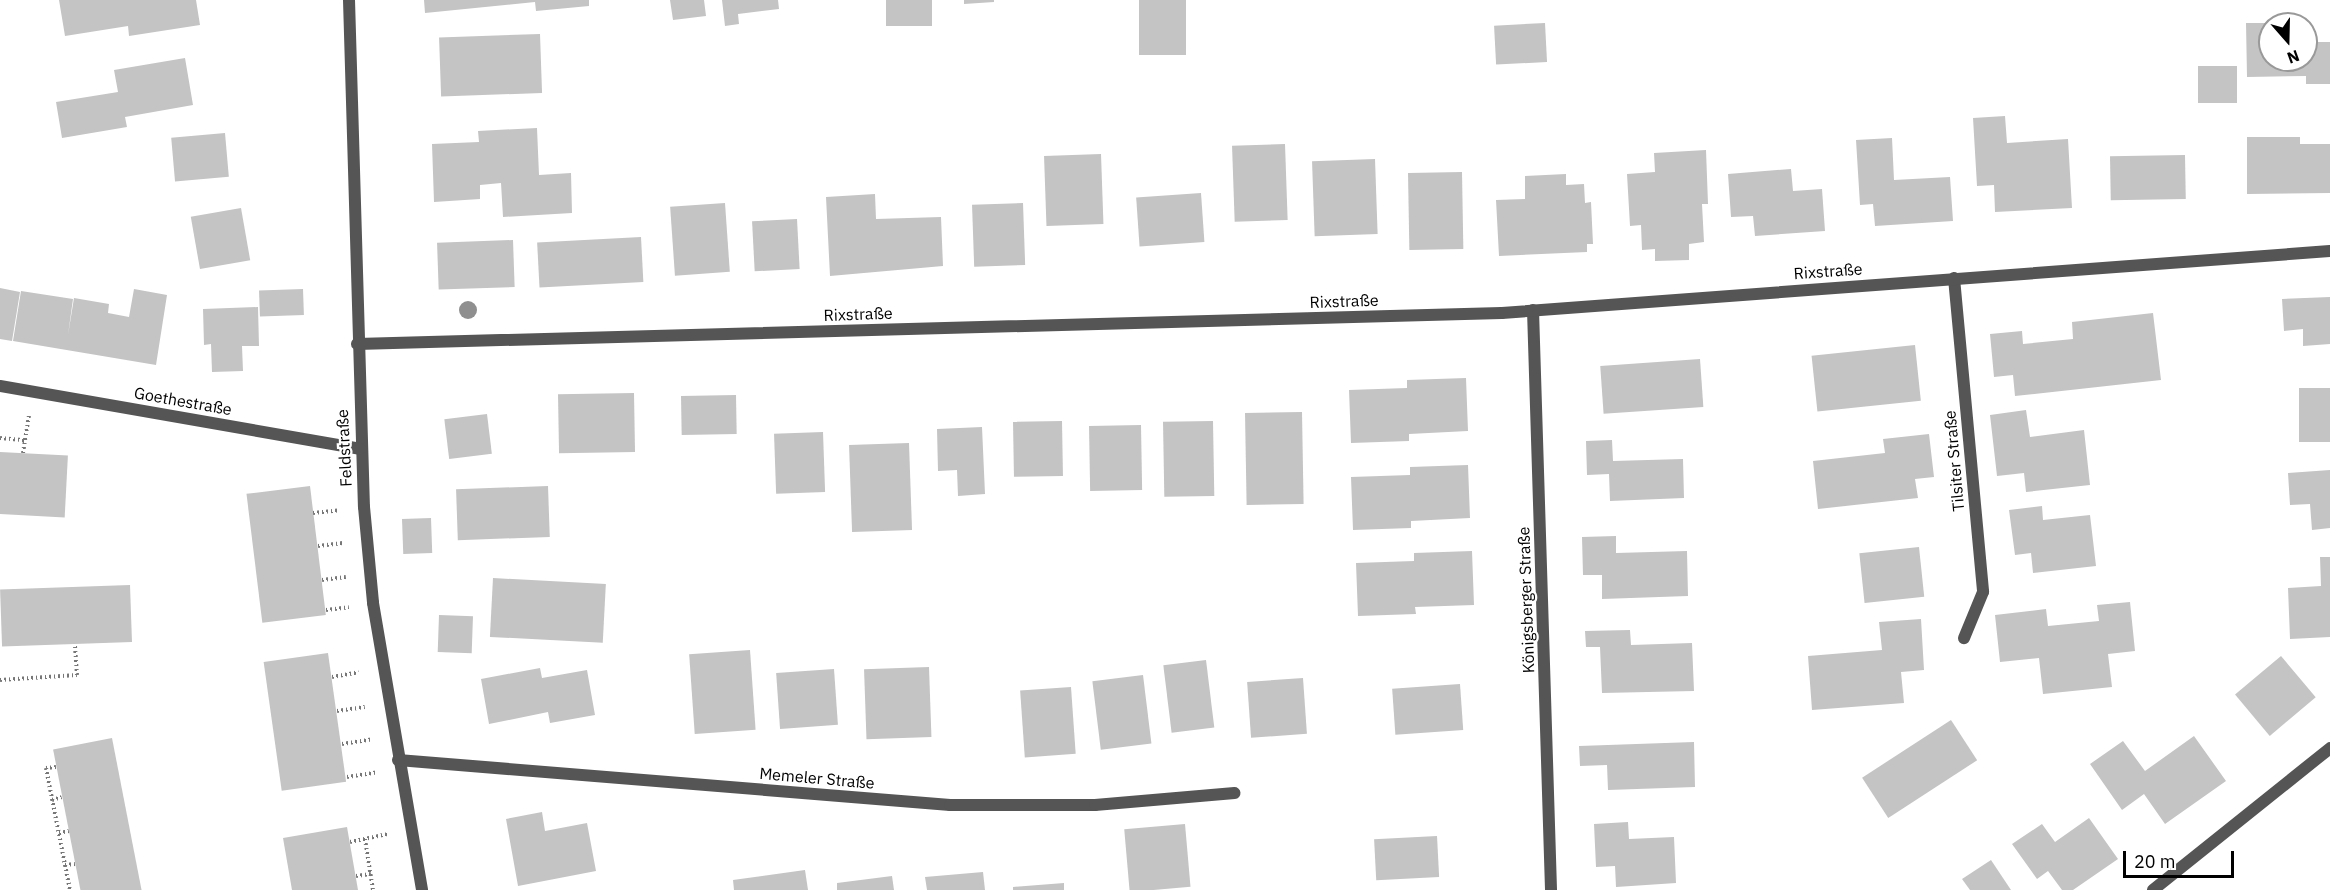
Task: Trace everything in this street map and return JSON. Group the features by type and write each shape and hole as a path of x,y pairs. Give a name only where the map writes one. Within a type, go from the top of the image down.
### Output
{"street":[{"name":"Feldstraße","path":"349,0 360,448 374,603 399,765 422,890"},
{"name":"Rixstraße","path":"357,344 1533,310 2330,251"},
{"name":"Tilsiter Straße","path":"1954,278 1983,592 1964,638"},
{"name":"Königsberger Straße","path":"1533,310 1551,890"},
{"name":"Goethestraße","path":"0,386 360,448"},
{"path":"2152,890 2330,748"},
{"name":"Memeler Straße","path":"399,765 950,805 1095,805 1234,793"}],"path":[{"path":"23,453 33,392"},
{"path":"0,438 25,440"},
{"path":"0,680 77,675 75,645"},
{"path":"347,777 399,765"},
{"path":"56,767 46,768 70,890"},
{"path":"52,800 62,797"},
{"path":"350,842 411,830"},
{"path":"59,833 69,831"},
{"path":"365,839 373,890"},
{"path":"65,865 75,864"},
{"path":"356,876 371,874"}],"building":[{"path":"59,0 196,0 200,25 129,36 128,26 65,36"},
{"path":"424,0 589,0 589,6 536,11 535,2 425,13"},
{"path":"670,0 704,0 706,16 673,20"},
{"path":"722,0 778,0 779,9 738,14 739,24 725,26"},
{"path":"886,0 932,0 932,26 886,26"},
{"path":"964,0 994,0 994,2 964,4"},
{"path":"1139,0 1186,0 1186,55 1139,55"},
{"path":"1545,23 1547,62 1496,65 1494,26"},
{"path":"2246,23 2258,23 2258,72 2318,72 2318,42 2330,42 2330,84 2306,84 2306,76 2247,77"},
{"path":"540,34 542,93 441,96 439,38"},
{"path":"185,58 193,105 125,117 127,127 62,138 56,102 118,92 114,70"},
{"path":"2198,66 2237,66 2237,103 2198,103"},
{"path":"2005,116 2007,143 2068,139 2072,208 1995,212 1994,185 1977,186 1973,118"},
{"path":"537,128 539,175 571,173 572,213 503,217 501,183 480,185 480,199 434,202 432,144 479,142 478,131"},
{"path":"225,133 229,177 175,182 171,138"},
{"path":"2247,137 2300,137 2300,144 2330,144 2330,193 2247,194"},
{"path":"1892,138 1894,180 1950,177 1953,221 1875,226 1873,204 1860,205 1856,140"},
{"path":"1285,144 1288,220 1235,222 1232,146"},
{"path":"1706,150 1708,204 1702,204 1704,242 1689,244 1689,260 1655,261 1655,249 1642,250 1641,225 1630,226 1627,174 1655,172 1654,153"},
{"path":"1101,154 1103,224 1046,226 1044,156"},
{"path":"2185,155 2186,199 2111,200 2110,156"},
{"path":"1375,159 1378,234 1315,236 1312,161"},
{"path":"1791,169 1793,191 1822,189 1825,231 1755,236 1753,216 1731,217 1728,174"},
{"path":"1462,172 1463,249 1409,250 1408,173"},
{"path":"1566,174 1566,185 1584,184 1585,203 1591,202 1593,244 1587,244 1587,252 1499,256 1496,200 1525,199 1525,176"},
{"path":"1201,193 1204,242 1140,246 1136,198"},
{"path":"875,194 876,219 941,217 943,266 830,276 826,197"},
{"path":"725,203 730,272 675,276 670,207"},
{"path":"1023,203 1025,265 974,267 972,205"},
{"path":"241,208 250,260 200,269 191,217"},
{"path":"797,219 800,269 755,271 752,221"},
{"path":"641,237 643,282 539,287 537,242"},
{"path":"513,240 515,287 439,290 437,243"},
{"path":"0,288 20,292 12,341 0,339"},
{"path":"134,289 167,295 156,365 13,341 21,291 73,299 68,335 74,298 109,304 108,313 129,317"},
{"path":"303,289 304,315 260,317 259,291"},
{"path":"2330,297 2330,344 2303,346 2303,329 2284,331 2282,299"},
{"path":"258,307 259,346 242,346 243,371 212,372 211,344 204,345 203,309"},
{"path":"2153,313 2161,380 2015,396 2013,375 1994,377 1990,334 2022,331 2023,344 2073,339 2072,322"},
{"path":"1915,345 1921,401 1817,412 1812,356"},
{"path":"1700,359 1703,407 1604,414 1600,366"},
{"path":"1466,378 1468,431 1409,434 1409,441 1351,443 1349,390 1407,388 1407,380"},
{"path":"2299,388 2330,388 2330,442 2299,442"},
{"path":"634,393 635,452 559,453 558,394"},
{"path":"736,395 737,434 682,435 681,396"},
{"path":"2026,410 2030,437 2084,430 2090,485 2026,492 2024,473 1997,476 1990,415"},
{"path":"1302,412 1304,504 1247,505 1245,413"},
{"path":"487,414 492,454 449,459 444,419"},
{"path":"1062,421 1063,476 1014,477 1013,422"},
{"path":"1213,421 1214,496 1164,497 1163,422"},
{"path":"1141,425 1142,490 1090,491 1089,426"},
{"path":"982,427 985,494 958,496 957,470 938,471 937,429"},
{"path":"823,432 825,492 776,494 774,434"},
{"path":"1929,434 1934,477 1915,479 1918,498 1818,509 1813,461 1885,453 1883,439"},
{"path":"1612,440 1613,461 1683,459 1684,498 1610,501 1609,474 1587,475 1586,441"},
{"path":"909,443 912,530 852,532 849,445"},
{"path":"0,452 68,456 65,517 0,514"},
{"path":"1468,465 1470,518 1411,521 1411,528 1353,530 1351,477 1410,475 1410,467"},
{"path":"2330,470 2330,528 2312,530 2310,504 2290,505 2288,473"},
{"path":"310,486 326,615 262,623 246,494"},
{"path":"548,486 550,537 458,540 456,489"},
{"path":"2042,506 2043,520 2090,515 2096,566 2033,573 2031,553 2015,555 2009,510"},
{"path":"431,518 432,553 403,554 402,519"},
{"path":"1616,536 1616,553 1687,551 1688,596 1602,599 1602,575 1583,575 1582,537"},
{"path":"1919,547 1924,597 1865,603 1859,553"},
{"path":"1472,551 1474,605 1415,607 1416,614 1358,616 1356,563 1414,561 1414,553"},
{"path":"2320,557 2330,557 2330,637 2290,639 2288,588 2321,586"},
{"path":"493,578 606,584 603,643 490,637"},
{"path":"130,585 132,642 2,647 0,590"},
{"path":"2130,602 2135,651 2108,654 2112,687 2043,694 2039,658 2000,662 1995,615 2046,609 2048,626 2099,621 2097,605"},
{"path":"439,615 473,616 472,653 438,652"},
{"path":"1921,619 1924,670 1901,672 1904,703 1812,710 1808,656 1882,650 1879,622"},
{"path":"1630,630 1631,645 1692,643 1694,691 1602,693 1600,647 1586,647 1585,631"},
{"path":"750,650 756,730 695,734 689,654"},
{"path":"328,653 346,782 282,791 264,662"},
{"path":"2281,656 2316,697 2270,736 2235,695"},
{"path":"1206,660 1214,727 1172,733 1163,665"},
{"path":"929,667 931,737 866,739 864,669"},
{"path":"540,668 542,678 587,670 595,715 550,723 548,712 489,724 481,679"},
{"path":"834,669 838,725 780,729 776,673"},
{"path":"1143,675 1151,743 1101,750 1092,681"},
{"path":"1303,678 1307,734 1251,738 1247,682"},
{"path":"1460,684 1463,730 1395,735 1392,689"},
{"path":"1071,687 1076,754 1025,757 1020,691"},
{"path":"1951,720 1977,760 1888,818 1862,778"},
{"path":"2194,736 2226,781 2165,824 2144,794 2122,810 2090,764 2123,741 2145,771"},
{"path":"112,738 142,890 80,890 53,749"},
{"path":"1694,742 1695,787 1608,790 1607,765 1580,766 1579,746"},
{"path":"542,812 545,831 587,823 596,871 518,886 506,819"},
{"path":"2089,818 2118,859 2073,890 2062,890 2048,871 2037,879 2012,844 2042,824 2055,842"},
{"path":"1628,822 1629,839 1674,837 1676,883 1616,887 1615,866 1596,867 1594,824"},
{"path":"1185,824 1190,887 1130,890 1124,829"},
{"path":"347,827 358,890 292,890 283,838"},
{"path":"1437,836 1439,877 1376,880 1374,839"},
{"path":"1991,860 2011,890 1970,890 1962,879"},
{"path":"805,870 808,890 734,890 733,880"},
{"path":"983,872 985,890 927,890 925,877"},
{"path":"892,876 894,890 837,890 837,883"},
{"path":"1064,883 1064,890 1013,890 1013,887"}]}
